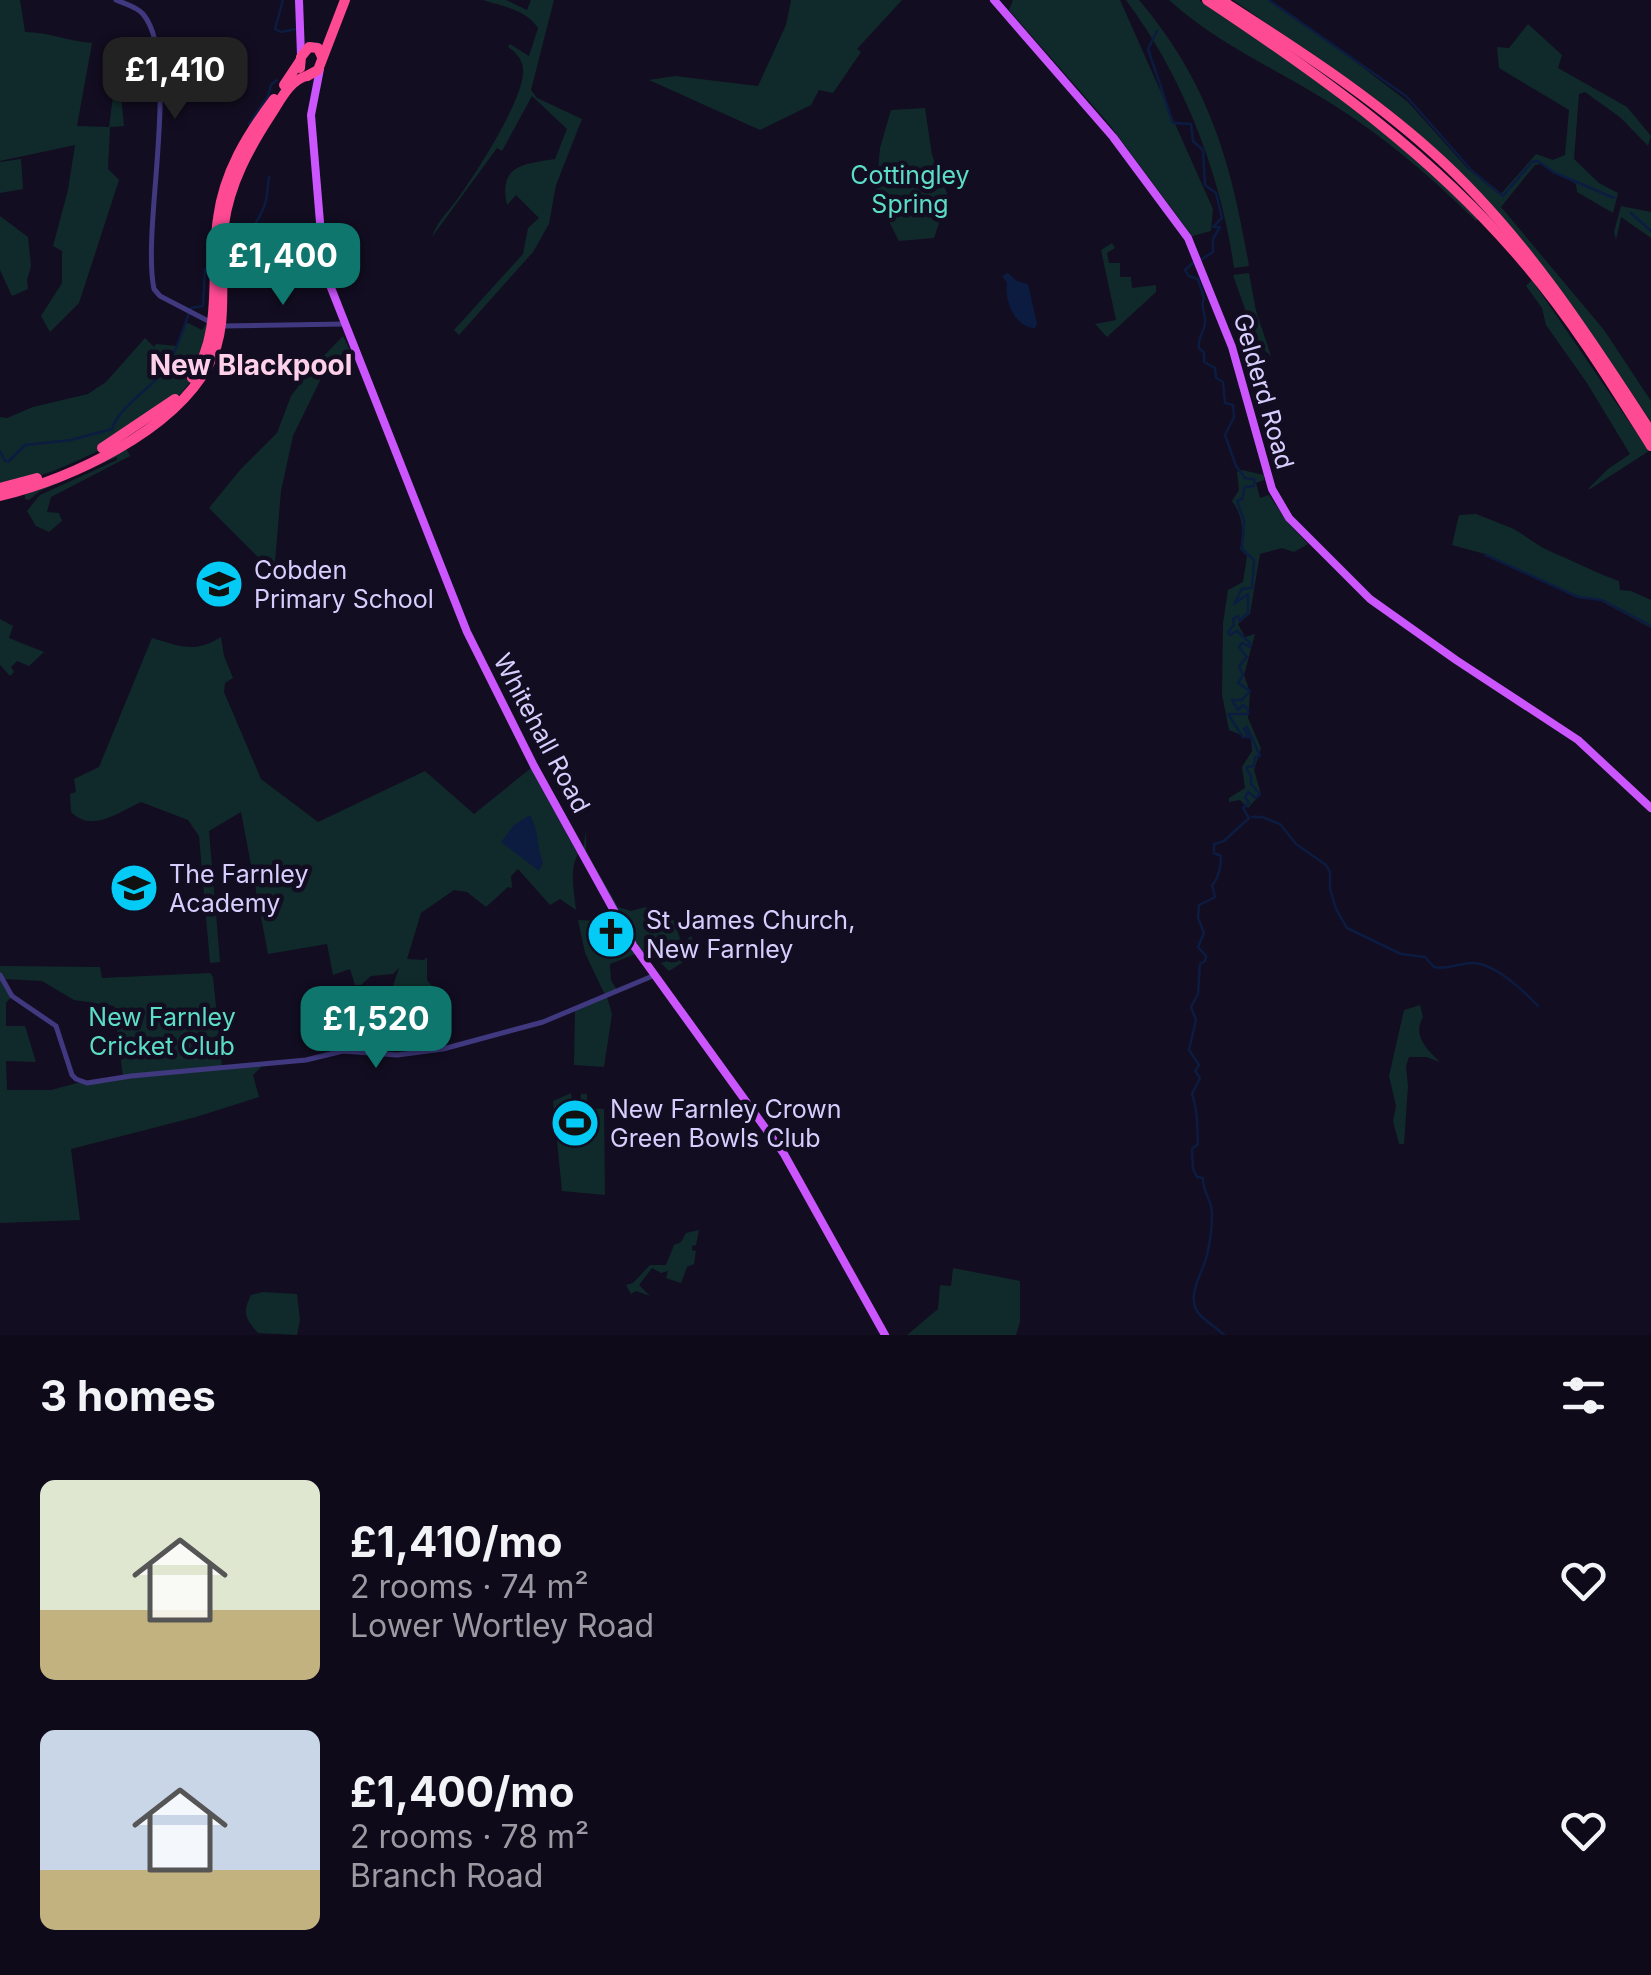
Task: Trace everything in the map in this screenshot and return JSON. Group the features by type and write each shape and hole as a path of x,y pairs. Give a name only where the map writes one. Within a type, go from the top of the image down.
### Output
{"highway":[{"path":"2,490 18,492 126,443 185,398 207,369 218,345 213,318 220,206 230,170 247,136 300,59 322,39 342,0"},
{"path":"2,490 66,466 157,414 190,382 208,343 230,196 238,170 290,85 314,74 342,0"},
{"path":"1207,0 1364,108 1480,208 1576,318 1651,432"},
{"path":"1221,0 1369,100 1431,151 1480,208"},
{"path":"312,47 320,50 321,61"},
{"path":"300,59 300,69 307,76"},
{"path":"247,136 254,134 271,114"},
{"path":"1492,220 1567,319 1651,446"}],"main road":[{"path":"299,0 304,40 312,47"},
{"name":"Gelderd Road","path":"994,0 1113,138 1188,238 1232,347 1272,489 1289,518 1370,598 1578,740 1651,808"},
{"path":"300,59 302,32"},
{"name":"Whitehall Road","path":"321,61 311,115 324,270 466,632 630,942 784,1154 885,1335"},
{"path":"307,76 314,88"}],"street":[{"path":"116,0 139,10 146,18 157,55 152,280 156,291 190,311 246,328 344,324"},
{"path":"0,974 12,996 56,1026 72,1075 81,1082 292,1061 343,1051 397,1055 443,1049 543,1022 655,975"}],"green space":[{"path":"0,0 20,0 25,32 92,43 77,126 109,127 113,96 121,95 124,126 110,127 108,169 119,180 79,303 50,332 41,316 62,283 62,251 53,246 75,145 0,161"},
{"path":"483,0 506,0 527,10 531,0 554,0 531,90 537,98 582,119 556,185 549,224 533,252 459,335 454,330 523,254 528,228 539,218 516,195 507,205 506,181 516,168 555,159 567,129 532,96 502,151 497,148 432,237 486,155 521,86 523,69 508,47 510,44 529,56 538,28 520,13"},
{"path":"791,0 902,0 857,49 861,52 833,93 819,90 811,105 760,130 649,80 675,76 758,86 786,25"},
{"path":"1013,0 1120,0 1213,209 1211,231 1192,236 1109,124 1009,10"},
{"path":"1126,0 1139,0 1163,31 1200,93 1225,158 1249,266 1234,268 1220,197 1196,127 1165,61"},
{"path":"1169,0 1199,0 1331,88 1384,128 1480,218 1476,221 1371,130 1227,43"},
{"path":"1233,0 1268,0 1344,53 1408,102 1467,168 1500,195 1536,154 1553,160 1565,155 1569,110 1499,68 1497,47 1509,48 1528,24 1562,55 1558,68 1627,107 1651,136 1648,146 1621,118 1585,92 1579,94 1574,159 1599,183 1618,193 1613,213 1577,192 1576,184 1540,164 1535,165 1501,207 1604,330 1651,401 1651,422 1568,302 1477,190 1385,106"},
{"name":"Cottingley Spring","path":"925,108 932,155 948,196 934,238 899,241 876,196 880,148 891,110"},
{"path":"21,159 23,189 0,193 0,162"},
{"path":"1621,206 1651,212 1651,238 1621,217 1616,240 1614,232"},
{"path":"0,216 28,237 28,289 12,296 0,270"},
{"path":"1112,243 1115,248 1107,253 1109,263 1120,263 1120,277 1131,277 1132,288 1156,285 1156,292 1107,337 1095,324 1116,320 1101,250"},
{"path":"1249,273 1271,356 1257,343 1233,275"},
{"path":"1532,280 1649,451 1590,489 1608,469 1630,454 1546,325 1542,308 1526,286"},
{"path":"208,321 205,349 198,367 189,384 167,407 98,451 46,474 0,486 0,417 88,394 106,382 145,338 154,347 177,346 186,322 202,330"},
{"path":"343,336 350,350 329,362 293,436 281,491 274,573 209,508 277,433 291,396 304,379 305,368 314,366"},
{"path":"125,446 130,456 51,497 47,512 59,513 62,521 49,532 36,526 27,511 40,495 117,457 40,491 29,500 25,494"},
{"path":"1237,472 1264,475 1264,480 1256,483 1260,498 1269,495 1308,544 1294,552 1282,548 1260,554 1250,614 1238,624 1245,637 1255,634 1244,675 1250,692 1248,718 1261,748 1254,770 1261,794 1248,808 1240,800 1229,802 1229,798 1245,788 1242,767 1252,751 1251,739 1229,730 1222,695 1223,623 1228,590 1243,582 1247,556 1240,549 1242,524 1232,501 1239,490"},
{"path":"1476,514 1619,581 1620,590 1651,600 1651,628 1597,599 1573,596 1485,554 1452,545 1459,515"},
{"path":"0,619 13,626 9,638 44,652 29,666 17,661 10,676 0,665"},
{"path":"221,637 233,678 225,683 224,692 261,779 318,822 425,771 474,814 531,768 578,854 573,874 576,910 560,899 550,905 518,869 511,876 512,888 508,887 486,907 467,892 454,890 421,913 407,959 427,957 427,980 440,996 410,989 395,1011 387,1004 399,968 393,974 371,976 355,985 350,969 333,975 327,944 268,954 241,812 209,831 220,962 210,963 199,836 188,820 141,802 105,819 87,821 71,812 70,794 76,792 74,779 99,767 152,638 195,647"},
{"path":"586,830 586,851 618,907 631,911 646,907 663,927 672,916 682,944 691,936 699,952 669,971 656,958 648,962 583,852"},
{"path":"578,920 600,921 616,950 631,941 638,953 610,964 611,980 618,992 607,997 612,1014 604,1067 574,1065 575,1009 606,997 585,953"},
{"name":"New Farnley Cricket Club","path":"0,966 100,967 102,978 210,973 222,1066 265,1063 253,1075 259,1097 71,1149 80,1220 0,1223","holes":["5,979 42,981 74,1000 114,1006 123,1077 51,1090 7,1090 6,1061 36,1062 25,1026 6,1026 6,1003 12,996"]},
{"path":"1420,1005 1420,1036 1440,1062 1409,1057 1404,1144 1399,1144 1389,1076 1404,1010"},
{"path":"571,1093 572,1101 580,1101 581,1094 587,1094 587,1108 604,1109 605,1195 562,1191 553,1101"},
{"path":"699,1230 696,1245 692,1246 696,1251 694,1264 687,1267 681,1283 666,1278 668,1271 661,1273 652,1268 639,1285 650,1296 636,1291 631,1294 626,1285 650,1265 666,1265 674,1245 686,1233"},
{"path":"953,1268 1020,1281 1020,1322 1016,1335 907,1335 938,1309 940,1285 951,1286"},
{"path":"297,1294 297,1335 258,1333 254,1328 246,1315 246,1306 251,1295"}],"water":[{"path":"1008,273 1028,284 1035,328 1022,323 1012,312 1002,276"},
{"path":"530,815 543,863 539,871 501,842 514,825"}],"waterway":[{"path":"283,0 275,29 296,29"},
{"path":"1269,0 1406,96 1472,171 1503,196 1532,162 1538,161 1553,172 1614,198"},
{"path":"1157,31 1148,49 1173,123 1191,124 1193,141 1203,150 1205,185 1216,193 1222,218 1213,227 1220,227 1213,239 1213,252 1202,259"},
{"path":"249,124 277,80"},
{"path":"228,263 261,214 269,177"},
{"path":"1631,213 1651,231"},
{"path":"1194,262 1185,270 1198,279 1204,298 1205,324 1199,348 1204,353 1204,362 1215,368 1216,378 1223,382 1225,403 1233,405 1234,417 1225,435 1236,466 1245,478 1255,480 1254,486 1245,487 1242,499 1237,501 1244,521 1242,549 1254,560 1252,588 1242,589 1234,604 1248,594 1248,613 1240,621 1238,616 1233,619 1234,625 1228,632 1230,635 1237,631 1250,643 1250,647 1242,643 1239,647 1247,657 1239,666 1243,675 1238,683 1250,691 1242,700 1232,700 1238,710 1243,705 1248,709 1248,714 1228,714 1243,737 1249,737 1244,729 1247,727 1260,756 1255,757 1254,766 1247,767 1251,784 1260,794 1256,798 1248,792 1245,797 1249,803 1243,808 1249,818 1224,841 1214,844 1214,853 1221,856 1221,863 1212,885 1215,897 1199,905 1198,918 1204,933 1198,947 1206,956 1200,964 1198,994 1191,1007 1196,1020 1189,1050 1199,1065 1195,1071 1200,1078 1192,1094 1198,1144 1192,1149 1193,1169 1197,1177 1203,1178 1212,1215 1208,1250 1194,1301 1200,1315 1224,1335"},
{"path":"0,451 9,461 25,445 71,440 112,429 120,414 166,368 191,308 203,306 205,269 210,268"},
{"path":"1486,555 1578,597 1602,600 1651,626"},
{"path":"1252,817 1280,824 1296,844 1326,865 1336,909 1347,928 1401,954 1425,957 1434,967 1470,963 1492,968 1538,1006"}],"place":[{"name":"Cobden Primary School","path":"219,584"},
{"name":"The Farnley Academy","path":"134,888"},
{"name":"St James Church, New Farnley","path":"611,934"},
{"name":"New Farnley Crown Green Bowls Club","path":"575,1123"}],"district":[{"name":"New Blackpool","path":"251,365"}]}
